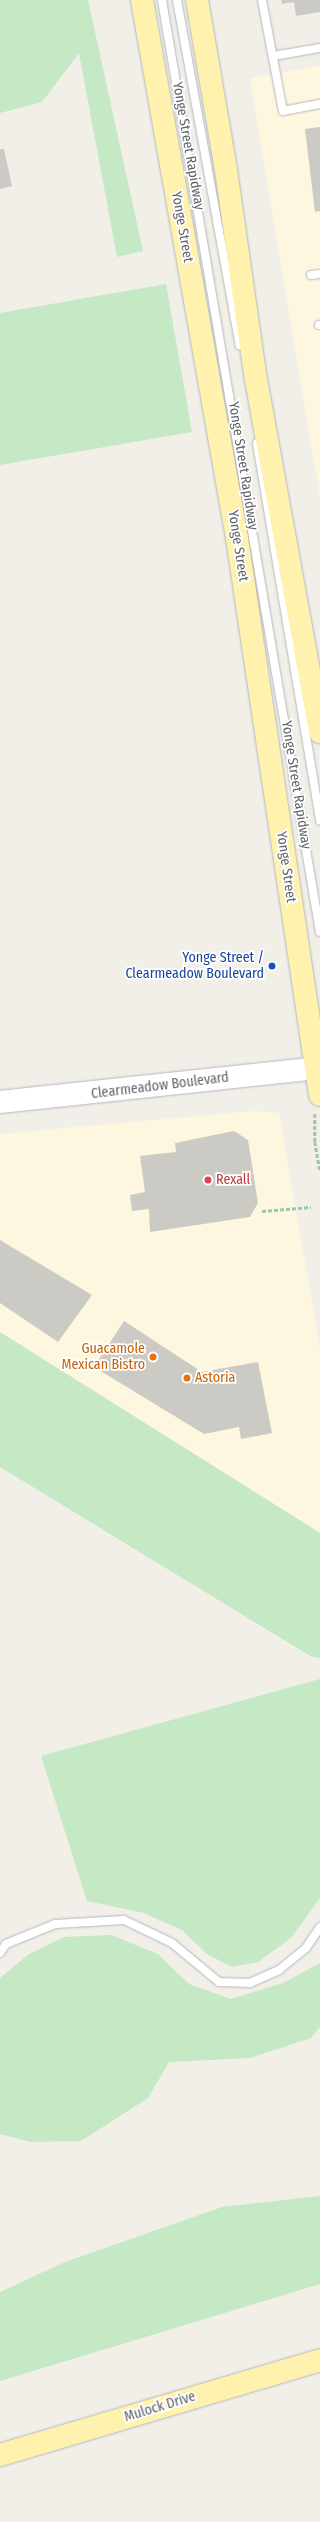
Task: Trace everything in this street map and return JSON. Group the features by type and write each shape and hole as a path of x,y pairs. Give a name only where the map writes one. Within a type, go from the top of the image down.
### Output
{"main road":[{"name":"Yonge Street","path":"142,0 237,538 318,1069 318,1101"},
{"path":"197,0 226,170 255,374 314,664 320,732"},
{"name":"Mulock Drive","path":"0,2455 320,2360"}],"street":[{"name":"Clearmeadow Boulevard","path":"0,1102 318,1069"}],"lane":[{"name":"Yonge Street Rapidway","path":"162,0 320,932"},
{"name":"Yonge Street Rapidway","path":"177,0 242,357"},
{"path":"262,0 283,112 320,104"},
{"path":"273,56 320,48"},
{"path":"311,275 320,274"},
{"name":"Yonge Street Rapidway","path":"255,434 320,821"},
{"path":"0,1953 6,1944 55,1924 124,1920 172,1943 218,1982 250,1984 279,1970 306,1948 320,1927"}],"path":[{"path":"318,1101 315,1142 320,1170"},
{"path":"262,1211 311,1207"}],"shaded area":[{"path":"320,66 320,496 250,78"},
{"path":"254,1111 279,1113 320,1348 320,1533 0,1332 0,1134"}],"green space":[{"path":"0,0 88,0 143,251 117,257 79,53 42,102 0,113"},
{"path":"166,284 192,432 0,465 0,313"},
{"path":"0,1332 320,1533 320,1658 312,1657 0,1467"},
{"path":"320,1679 320,1898 291,1938 258,1962 232,1967 207,1954 182,1930 144,1913 87,1901 41,1756"},
{"path":"111,1935 158,1954 189,1984 231,1999 283,1983 320,1963 320,2027 311,2038 250,2058 169,2062 148,2098 81,2141 31,2142 0,2134 0,1978 29,1954 64,1937"},
{"path":"320,2196 320,2284 0,2381 0,2292 65,2262 222,2207"}],"building":[{"path":"281,0 320,0 320,12 296,16 294,2 282,4"},
{"path":"320,127 320,211 315,212 305,129"},
{"path":"0,149 4,149 12,186 0,189"},
{"path":"234,1131 248,1140 258,1203 250,1217 150,1232 149,1209 132,1211 130,1195 145,1192 140,1156 176,1152 175,1143"},
{"path":"0,1240 92,1295 58,1342 0,1303"},
{"path":"124,1321 202,1372 258,1362 272,1433 241,1439 239,1427 204,1434 94,1367"}],"place":[{"name":"Yonge Street / Clearmeadow Boulevard","path":"272,966"},
{"name":"Rexall","path":"208,1180"},
{"name":"Guacamole Mexican Bistro","path":"153,1357"},
{"name":"Astoria","path":"187,1378"}]}
